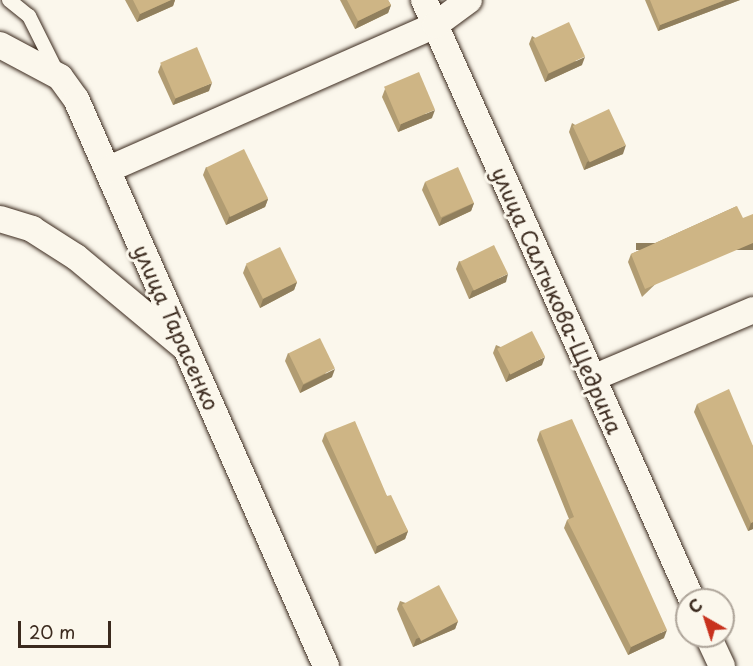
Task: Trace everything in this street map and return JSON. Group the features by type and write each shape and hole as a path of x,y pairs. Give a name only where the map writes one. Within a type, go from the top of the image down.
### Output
{"street":[{"name":"улица Салтыкова-Щедрина","path":"424,0 687,588"},
{"path":"108,169 435,25 469,0"},
{"path":"0,45 60,77"},
{"name":"улица Тарасенко","path":"60,77 76,99 108,169 327,666"},
{"path":"0,219 32,229 76,256 187,349"},
{"path":"593,378 753,310"},
{"path":"714,648 722,666"}],"lane":[{"name":"улица Тарасенко","path":"9,0 29,16 60,77"}],"building":[{"path":"133,0 171,0 140,14"},
{"path":"347,0 388,0 391,5 358,21"},
{"path":"650,0 725,0 660,25"},
{"path":"569,22 585,56 549,73 533,39"},
{"path":"197,47 212,83 175,99 160,63"},
{"path":"419,72 435,110 400,125 384,87"},
{"path":"609,109 626,145 590,162 573,126"},
{"path":"244,149 268,198 230,217 206,167"},
{"path":"458,167 474,203 441,217 425,182"},
{"path":"737,206 743,218 753,214 753,243 645,289 631,254"},
{"path":"494,245 508,274 474,290 460,262"},
{"path":"280,247 297,282 263,299 246,264"},
{"path":"532,331 545,357 510,375 497,349"},
{"path":"320,338 335,369 303,384 289,353"},
{"path":"729,389 753,446 753,522 751,523 697,404"},
{"path":"572,419 667,630 631,647 567,520 574,517 540,431"},
{"path":"355,421 387,496 391,495 408,531 377,546 325,433"},
{"path":"439,585 458,621 421,641 402,605"}]}
